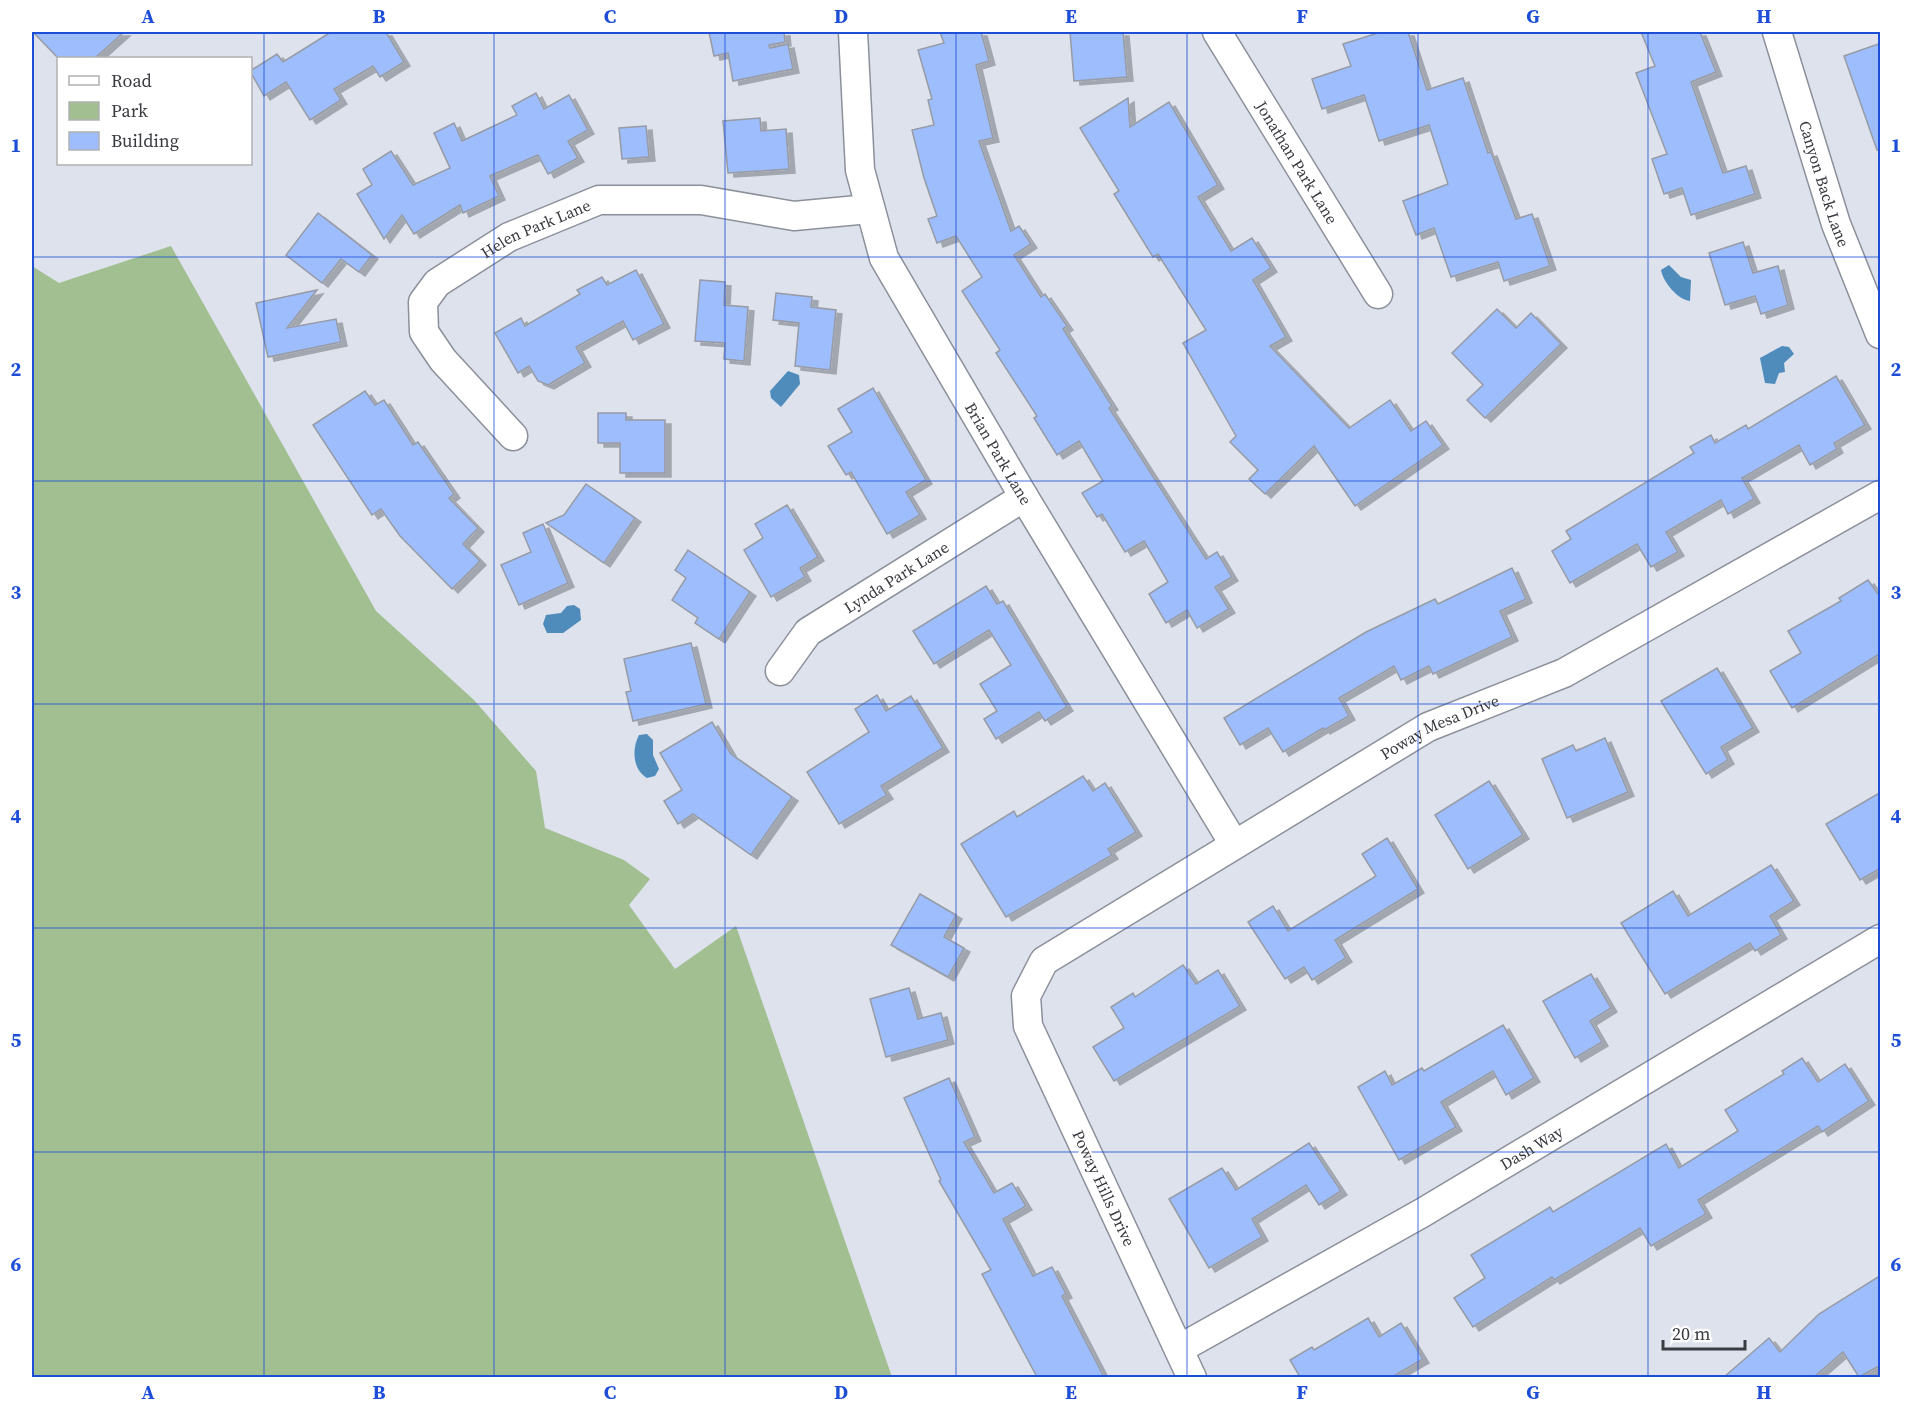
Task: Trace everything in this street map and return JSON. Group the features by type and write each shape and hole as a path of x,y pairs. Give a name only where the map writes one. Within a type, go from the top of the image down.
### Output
{"street":[{"name":"Brian Park Lane","path":"853,32 860,170 884,258 1024,497 1234,844"},
{"name":"Jonathan Park Lane","path":"1217,32 1378,294"},
{"name":"Canyon Back Lane","path":"1777,32 1836,224 1881,334"},
{"name":"Helen Park Lane","path":"513,436 443,360 424,332 423,302 437,283 500,242 599,200 701,200 794,216 869,209"},
{"name":"Poway Mesa Drive","path":"1026,996 1044,961 1428,727 1564,672 1881,495"},
{"name":"Lynda Park Lane","path":"780,671 808,632 1024,497"},
{"name":"Dash Way","path":"1179,1349 1422,1213 1881,939"},
{"name":"Poway Hills Drive","path":"1026,996 1028,1026 1192,1377"}],"green space":[{"path":"171,246 376,611 474,700 536,771 545,828 624,860 650,879 629,905 675,969 736,926 892,1377 32,1377 32,266 59,283"}],"water":[{"path":"1669,265 1681,277 1691,280 1690,301 1676,294 1665,280 1661,270"},
{"path":"1782,346 1789,347 1794,354 1784,363 1785,372 1779,373 1775,384 1765,383 1760,358"},
{"path":"788,371 799,375 800,384 781,407 771,398 770,391"},
{"path":"574,605 580,609 581,620 563,633 547,633 543,624 546,615 561,613 567,606"},
{"path":"647,734 653,740 653,755 659,769 655,776 647,778 638,769 634,752 639,735"}],"building":[{"path":"33,32 124,32 96,57 57,57"},
{"path":"331,32 386,32 404,62 380,77 373,66 334,89 341,100 310,120 286,82 264,96 252,75 252,70 277,54 283,62"},
{"path":"709,32 784,32 785,42 769,45 770,48 788,44 793,69 733,81 728,53 714,56"},
{"path":"940,32 981,32 989,61 976,65 993,138 979,141 1011,231 1019,226 1031,244 1014,255 1041,297 1045,294 1067,326 1063,329 1112,406 1109,408 1206,559 1217,552 1232,577 1215,587 1229,609 1197,628 1187,610 1166,623 1149,594 1168,582 1144,541 1125,552 1102,514 1097,517 1082,493 1103,481 1079,441 1057,455 1034,418 1037,416 996,353 1000,350 962,291 982,277 956,236 937,243 928,219 937,216 924,178 912,130 934,125 928,100 932,99 918,50 944,43"},
{"path":"1070,32 1123,32 1127,77 1074,81"},
{"path":"1381,32 1408,32 1427,90 1463,78 1488,153 1491,152 1516,219 1532,214 1550,266 1504,281 1498,262 1451,277 1434,228 1416,235 1403,201 1448,184 1429,125 1379,141 1364,95 1322,109 1312,79 1351,66 1343,44"},
{"path":"1641,32 1700,32 1716,72 1691,82 1723,173 1746,166 1755,194 1691,215 1682,188 1664,194 1652,159 1667,154 1636,73 1655,66"},
{"path":"1881,43 1881,150 1877,150 1844,56"},
{"path":"536,93 544,109 569,95 588,130 568,141 578,158 548,174 538,155 490,176 499,196 463,213 460,205 414,234 402,215 384,239 357,194 372,185 363,169 391,151 413,185 450,168 434,133 454,123 462,141 517,115 512,106"},
{"path":"1128,98 1130,127 1169,102 1218,185 1198,197 1231,251 1252,238 1271,268 1253,280 1286,337 1270,346 1349,428 1390,400 1411,431 1426,421 1443,445 1355,506 1314,446 1265,494 1249,479 1258,470 1230,442 1236,436 1183,343 1206,330 1158,254 1153,257 1114,194 1119,191 1080,128"},
{"path":"760,118 761,131 786,129 789,169 728,173 723,121"},
{"path":"646,126 649,157 622,159 619,128"},
{"path":"318,213 372,255 359,272 341,259 322,283 286,255"},
{"path":"1743,242 1753,273 1778,266 1788,305 1761,314 1755,296 1725,305 1709,253"},
{"path":"636,270 664,324 633,340 623,321 576,347 585,363 548,385 538,381 529,366 518,373 495,333 521,318 525,326 580,294 577,290 602,277 607,285"},
{"path":"700,280 725,282 724,305 748,307 744,361 724,359 725,343 695,341"},
{"path":"317,290 287,328 336,319 341,342 268,357 256,303"},
{"path":"776,293 812,297 811,307 836,310 830,370 795,366 799,323 773,320"},
{"path":"1497,309 1516,328 1531,313 1561,344 1485,418 1467,400 1483,385 1452,353"},
{"path":"1836,376 1865,425 1834,443 1837,449 1810,465 1799,445 1742,478 1754,499 1728,514 1721,500 1666,532 1678,552 1651,567 1637,544 1570,583 1552,551 1571,539 1566,531 1694,453 1690,447 1711,435 1715,443 1746,425 1748,429"},
{"path":"873,388 926,480 906,492 920,515 887,534 851,472 846,475 828,446 852,432 838,409"},
{"path":"365,391 375,405 384,400 413,445 418,442 454,494 449,498 478,528 463,544 480,561 452,589 400,536 381,509 372,515 313,425"},
{"path":"598,413 626,413 626,420 665,420 665,473 620,473 620,443 598,443"},
{"path":"586,484 635,518 604,563 546,523 564,515"},
{"path":"787,505 818,557 800,568 805,577 771,597 744,550 763,538 755,524"},
{"path":"543,524 568,583 519,605 501,565 531,552 523,533"},
{"path":"688,550 750,592 719,639 695,623 698,618 672,600 686,578 675,570"},
{"path":"1512,568 1526,599 1500,611 1512,637 1433,674 1429,666 1401,680 1394,666 1339,698 1349,716 1324,730 1323,728 1283,752 1268,728 1240,745 1224,718 1366,632 1435,599 1438,604"},
{"path":"1868,580 1881,598 1881,653 1792,708 1770,671 1801,653 1788,631 1841,601 1839,598"},
{"path":"986,586 997,604 1003,601 1067,707 1045,721 1039,712 996,739 984,719 997,711 980,684 1011,665 989,630 934,664 913,631"},
{"path":"691,643 706,704 633,721 626,692 631,691 624,659"},
{"path":"1717,668 1753,728 1721,747 1728,760 1706,774 1661,701"},
{"path":"877,695 886,711 911,696 943,748 881,786 887,795 839,824 807,772 869,732 855,709"},
{"path":"712,722 731,754 792,797 751,855 693,814 678,824 664,801 682,790 660,753"},
{"path":"1605,738 1628,792 1567,818 1542,759 1573,745 1576,751"},
{"path":"1083,776 1093,791 1105,783 1136,832 1108,849 1112,855 1006,917 961,844 1014,811 1017,817"},
{"path":"1489,781 1523,835 1468,869 1435,815"},
{"path":"1881,792 1881,868 1860,880 1826,824"},
{"path":"1387,838 1418,889 1335,940 1346,958 1312,980 1304,967 1285,979 1248,922 1273,906 1288,931 1376,876 1362,854"},
{"path":"1771,865 1794,901 1770,916 1781,935 1755,951 1750,943 1665,994 1621,923 1673,891 1688,916"},
{"path":"920,894 956,915 944,937 964,948 948,977 891,945"},
{"path":"1183,965 1196,984 1218,970 1240,1006 1114,1081 1093,1047 1124,1028 1111,1007 1133,993 1135,997"},
{"path":"1591,974 1611,1008 1590,1021 1602,1042 1575,1058 1543,1001"},
{"path":"909,988 918,1019 941,1013 948,1040 886,1057 870,999"},
{"path":"1503,1025 1534,1078 1506,1095 1493,1071 1441,1102 1456,1127 1399,1160 1358,1087 1385,1071 1392,1085 1422,1068 1424,1071"},
{"path":"1802,1058 1818,1082 1845,1064 1869,1101 1822,1132 1818,1126 1698,1200 1706,1214 1651,1246 1640,1228 1554,1280 1552,1277 1473,1327 1454,1298 1485,1278 1471,1255 1550,1207 1553,1212 1666,1144 1679,1168 1738,1131 1725,1110 1784,1074 1782,1071"},
{"path":"949,1078 975,1137 964,1142 994,1193 1012,1183 1026,1206 1003,1219 1033,1276 1052,1267 1066,1294 1062,1296 1104,1377 1037,1377 982,1274 991,1270 939,1181 941,1180 904,1098"},
{"path":"1309,1143 1341,1191 1319,1205 1306,1185 1252,1219 1262,1237 1209,1268 1169,1199 1222,1168 1236,1190"},
{"path":"1881,1275 1881,1365 1859,1377 1843,1352 1814,1377 1724,1377 1769,1338 1780,1352 1819,1314"},
{"path":"1368,1318 1379,1337 1401,1323 1423,1359 1392,1377 1300,1377 1290,1360 1312,1347 1314,1350"}]}
